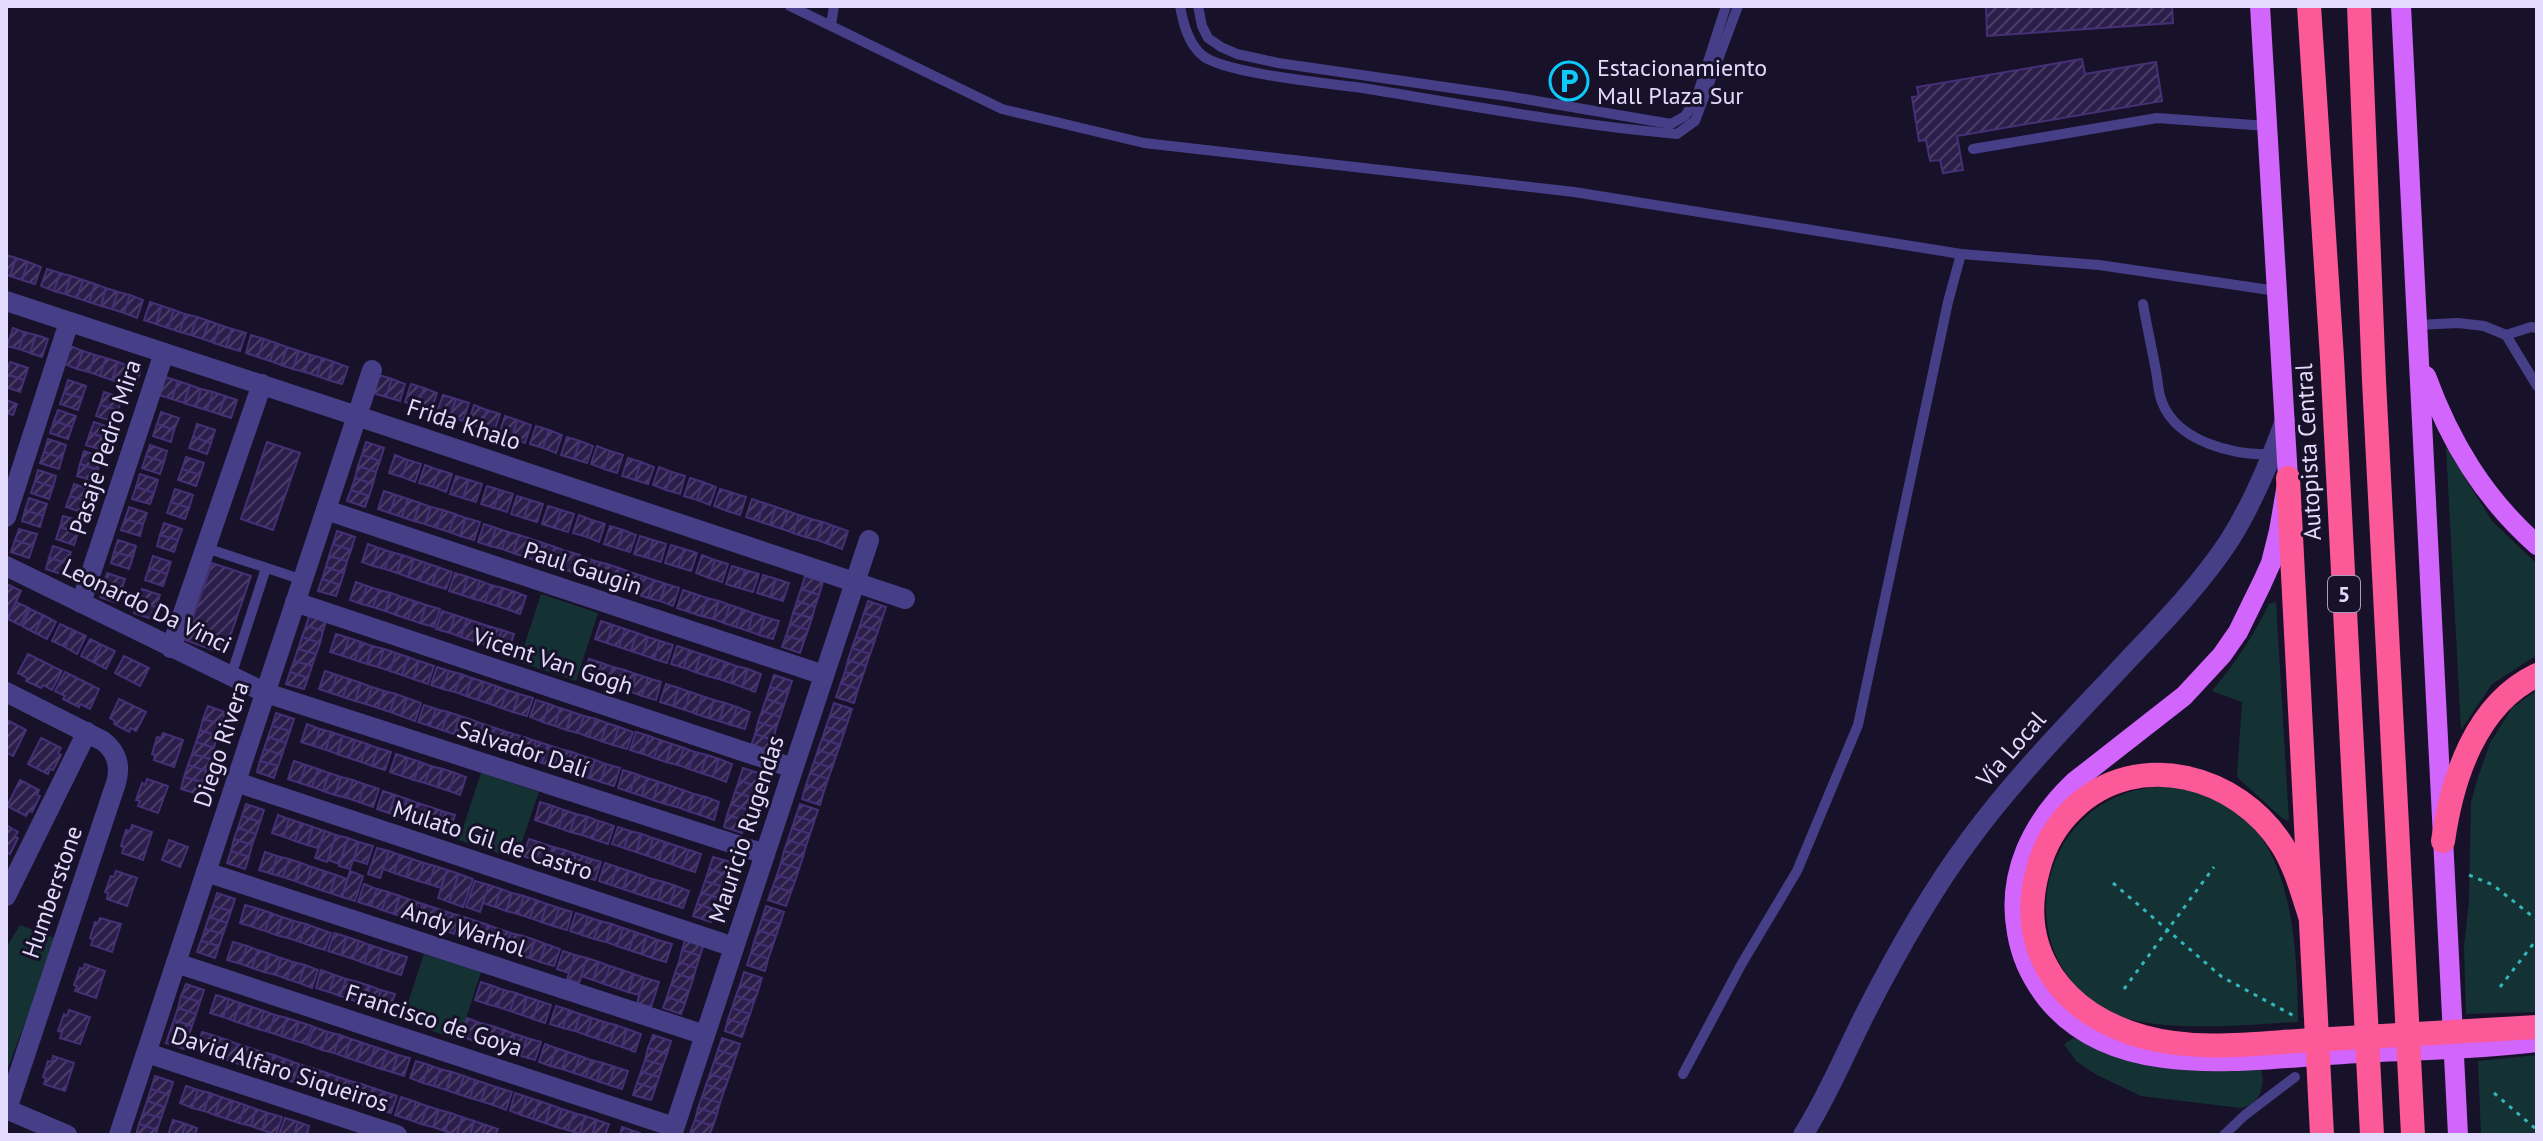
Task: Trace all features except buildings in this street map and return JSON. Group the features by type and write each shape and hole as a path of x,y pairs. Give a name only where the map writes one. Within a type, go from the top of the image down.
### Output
{"highway":[{"name":"Autopista Central","path":"2309,6 2332,358 2372,1135"},
{"name":"5","path":"2360,12 2374,381 2413,1135"},
{"path":"2288,478 2322,1135"},
{"path":"2443,841 2455,784 2478,732 2503,699 2537,675"},
{"path":"2311,919 2284,847 2266,823 2233,795 2193,778 2148,775 2109,785 2085,798 2053,833 2045,848 2033,895 2034,929 2048,969 2062,990 2075,1003 2106,1023 2145,1038 2254,1051 2511,1037 2537,1027"}],"main road":[{"path":"2254,1051 2169,1059 2106,1044 2074,1026 2039,989 2023,957 2015,923 2015,887 2030,838 2061,795 2088,770 2184,696 2222,655 2238,632 2271,563 2288,478 2260,6"},
{"path":"2401,6 2458,1135"},
{"path":"2418,352 2459,451 2488,494 2537,545"},
{"path":"2511,1037 2537,1042"}],"street":[{"name":"Frida Khalo","path":"6,301 905,599"},
{"path":"6,517 69,322"},
{"name":"Pasaje Pedro Mira","path":"81,603 164,353"},
{"name":"Diego Rivera","path":"119,1135 372,370"},
{"path":"171,648 262,384"},
{"name":"Vía Local","path":"1803,1135 1828,1092 1893,961 1940,882 2019,777 2198,584 2241,520 2273,454 2285,420"},
{"name":"Paul Gaugin","path":"326,510 824,675"},
{"name":"Mauricio Rugendas","path":"673,1131 869,540"},
{"name":"Leonardo Da Vinci","path":"6,566 266,693"},
{"name":"Vicent Van Gogh","path":"295,602 793,768"},
{"path":"6,692 95,737 6,896"},
{"name":"Salvador Dalí","path":"266,693 765,854"},
{"name":"Humberstone","path":"6,1109 119,774 117,758 95,737"},
{"name":"Mulato Gil de Castro","path":"236,782 734,947"},
{"name":"Andy Warhol","path":"206,872 705,1035"},
{"name":"Francisco de Goya","path":"176,963 673,1131"},
{"name":"David Alfaro Siqueiros","path":"147,1053 397,1135"},
{"path":"6,1109 67,1135"}],"lane":[{"path":"790,6 1002,109 1144,143 1574,192 1961,254 2099,265 2277,291"},
{"path":"831,25 834,6"},
{"path":"1180,6 1182,20 1193,43 1202,56 1215,63 1455,105 1677,134 1695,121 1738,6"},
{"path":"1198,6 1208,38 1237,54 1671,124 1685,116 1696,99 1726,6"},
{"path":"1973,149 2157,118 2267,126"},
{"path":"1683,1074 1741,965 1797,871 1858,725 1948,302 1961,254"},
{"path":"2143,304 2161,401 2169,416 2194,437 2215,446 2273,454"},
{"path":"2417,325 2458,323 2484,326 2506,335 2537,386"},
{"path":"2506,335 2537,328"},
{"path":"206,548 303,580"},
{"path":"231,677 266,568"},
{"path":"2224,1135 2295,1077"}],"path":[{"path":"2124,989 2214,867"},
{"path":"2469,875 2493,885 2537,920"},
{"path":"2113,883 2222,977 2301,1020"},
{"path":"2500,987 2537,939"},
{"path":"2494,1093 2537,1130"}],"green space":[{"path":"2446,447 2492,521 2537,564 2537,655 2492,684 2461,730"},
{"path":"541,594 598,613 576,681 519,662"},
{"path":"2276,602 2289,821 2237,777 2242,702 2212,691 2257,628 2269,604"},
{"path":"2537,690 2537,1012 2466,1014 2464,947 2469,902 2471,803 2490,743 2512,708"},
{"path":"481,773 539,792 516,859 459,840"},
{"path":"2170,786 2223,802 2247,820 2265,843 2278,870 2293,931 2298,1022 2193,1026 2138,1021 2114,1015 2094,1005 2076,988 2062,967 2052,944 2047,919 2047,895 2052,870 2062,848 2076,827 2094,810 2116,797 2143,789"},
{"path":"20,925 57,939 6,1073 6,948"},
{"path":"424,954 481,972 459,1040 402,1021"},
{"path":"2075,1037 2106,1049 2259,1064 2263,1077 2261,1091 2254,1102 2241,1108 2141,1096 2076,1061 2064,1044"},
{"path":"2537,1055 2537,1135 2481,1135 2478,1061"}],"place":[{"name":"Estacionamiento Mall Plaza Sur","path":"1569,81"}]}
